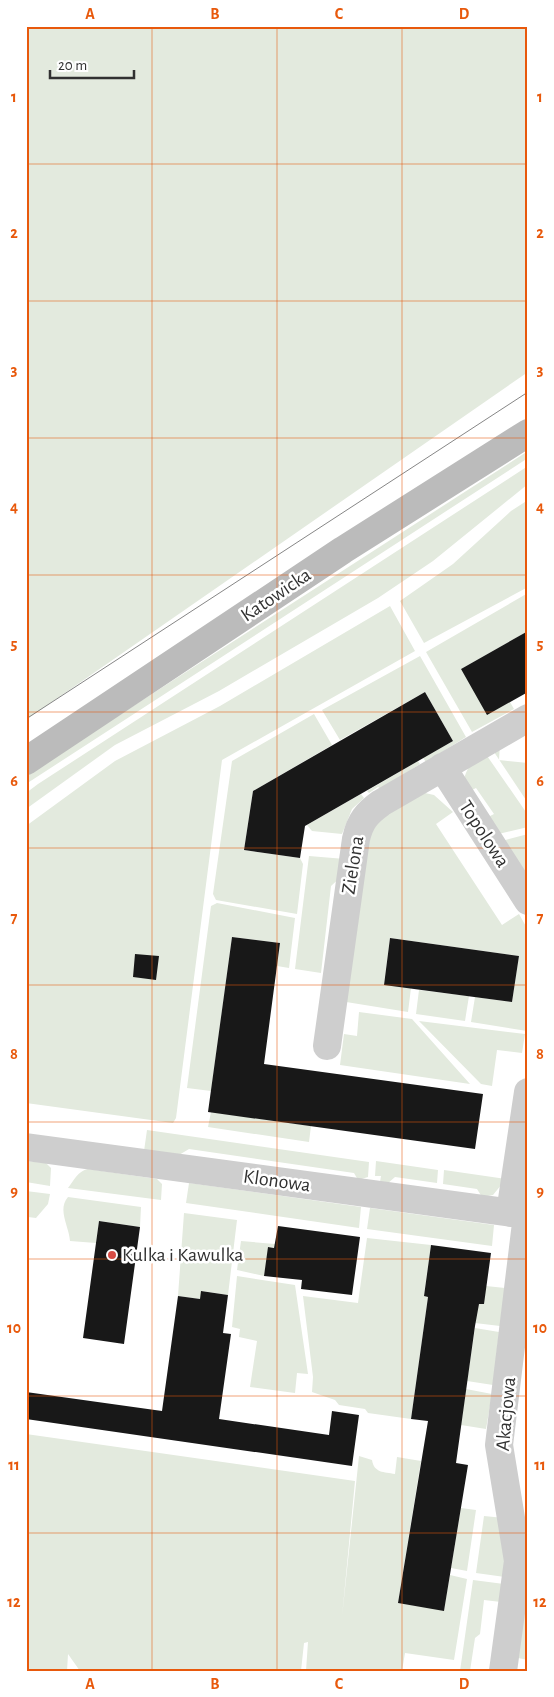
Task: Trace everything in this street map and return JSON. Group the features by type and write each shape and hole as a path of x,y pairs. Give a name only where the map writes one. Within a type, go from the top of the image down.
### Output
{"main road":[{"name":"Katowicka","path":"26,761 343,550 528,433"}],"street":[{"name":"Zielona","path":"327,1046 358,829 367,813 442,767 528,718"},
{"name":"Topolowa","path":"442,767 528,901"},
{"path":"522,1215 528,1092"},
{"name":"Klonowa","path":"26,1147 522,1215"},
{"name":"Akacjowa","path":"503,1671 518,1561 499,1445 522,1215"}],"shaded area":[{"path":"26,26 528,26 528,372 26,720"},
{"path":"528,451 528,458 26,784 26,776 56,756"},
{"path":"528,466 528,484 433,561 378,598 219,691 115,745 26,809 26,793 38,784"},
{"path":"528,500 528,587 424,643 400,601 453,564 511,511"},
{"path":"528,593 528,631 461,669 510,702 514,709 472,732 426,652"},
{"path":"390,606 415,651 222,760 176,1118 173,1123 26,1103 26,826 115,761 220,706"},
{"path":"420,656 466,737 426,762 423,758 453,741 425,692 340,740 322,710"},
{"path":"314,714 332,745 253,791 244,850 300,858 303,864 297,914 216,900 213,894 232,761"},
{"path":"500,743 499,760 490,746"},
{"path":"483,750 528,815 528,827 494,835 484,819 494,814 476,788 462,795 463,782 467,770"},
{"path":"499,760 528,763 528,803"},
{"path":"418,761 420,764 381,789 378,787 369,793 367,791"},
{"path":"425,793 434,795 453,812 436,824 502,925 519,914 528,930 527,1031 471,1022 475,997 512,1002 519,956 390,938 384,984 411,988 408,1012 340,1001 360,844 377,815"},
{"path":"361,794 364,798 352,809 342,834 312,831 307,825"},
{"path":"528,834 528,883 498,842"},
{"path":"309,856 345,859 343,875 331,886 321,973 295,969"},
{"path":"217,903 295,918 289,968 277,966 280,943 232,937 211,1091 187,1088 211,906"},
{"path":"419,990 469,996 465,1021 416,1014"},
{"path":"359,1012 412,1019 470,1084 340,1065 344,1034 357,1036"},
{"path":"419,1021 525,1034 522,1053 497,1050 492,1086 481,1084"},
{"path":"211,1112 311,1126 309,1142 208,1127"},
{"path":"147,1130 369,1162 368,1177 358,1180 354,1173 189,1149 179,1155 144,1151"},
{"path":"26,1161 46,1163 51,1168 50,1186 26,1182"},
{"path":"376,1161 438,1170 437,1183 395,1177 387,1184 380,1182 381,1176 375,1176"},
{"path":"88,1169 157,1179 162,1184 161,1200 68,1188 79,1174"},
{"path":"444,1170 506,1179 493,1195 482,1197 477,1189 443,1184"},
{"path":"189,1183 361,1207 359,1228 186,1203"},
{"path":"26,1191 50,1194 48,1204 36,1218 28,1217 29,1214 26,1213"},
{"path":"68,1197 141,1207 140,1227 99,1221 96,1243 70,1241 64,1218 64,1207"},
{"path":"370,1208 494,1225 492,1246 367,1229"},
{"path":"184,1213 237,1220 228,1295 202,1291 200,1299 178,1296"},
{"path":"367,1238 431,1245 424,1295 428,1297 411,1419 368,1413 365,1409 339,1405 335,1400 312,1392 313,1377 303,1296 358,1303"},
{"path":"241,1241 275,1244 275,1248 269,1247 264,1276 237,1270"},
{"path":"237,1276 295,1285 308,1374 297,1373 295,1393 250,1387 257,1341 239,1337 240,1329 232,1327"},
{"path":"486,1286 505,1288 500,1326 475,1323 478,1303"},
{"path":"475,1328 499,1332 493,1385 467,1381"},
{"path":"466,1389 492,1394 486,1429 461,1425"},
{"path":"26,1434 355,1481 342,1617 359,1456 372,1460 377,1470 395,1474 397,1457 421,1461 398,1603 444,1610 450,1575 467,1579 454,1660 405,1653 402,1671 306,1671 308,1642 304,1643 301,1671 80,1671 68,1654 67,1671 26,1671"},
{"path":"461,1508 476,1510 467,1571 451,1568"},
{"path":"484,1516 504,1518 505,1577 476,1573"},
{"path":"473,1580 504,1584 501,1602 484,1600 480,1634 475,1638 470,1671 460,1671"},
{"path":"528,1589 528,1660 513,1657"}],"building":[{"path":"528,631 528,692 487,715 461,669"},
{"path":"425,692 453,741 305,826 300,858 244,850 253,791"},
{"path":"232,937 280,943 264,1064 483,1094 475,1149 208,1112"},
{"path":"390,938 519,956 512,1002 384,985"},
{"path":"135,954 159,956 156,980 133,977"},
{"path":"99,1221 140,1227 124,1344 83,1338"},
{"path":"278,1226 360,1237 352,1295 301,1289 302,1280 264,1276 268,1247 274,1248"},
{"path":"431,1245 491,1253 484,1304 479,1304 475,1326 456,1463 468,1465 444,1611 398,1603 428,1421 411,1419 428,1297 424,1296"},
{"path":"201,1291 228,1295 223,1333 231,1334 219,1419 329,1435 332,1411 359,1415 352,1466 26,1419 26,1392 162,1411 178,1296 200,1299"}],"tram line":[{"path":"26,719 528,392"}],"place":[{"name":"Kulka i Kawulka","path":"112,1255"}]}
